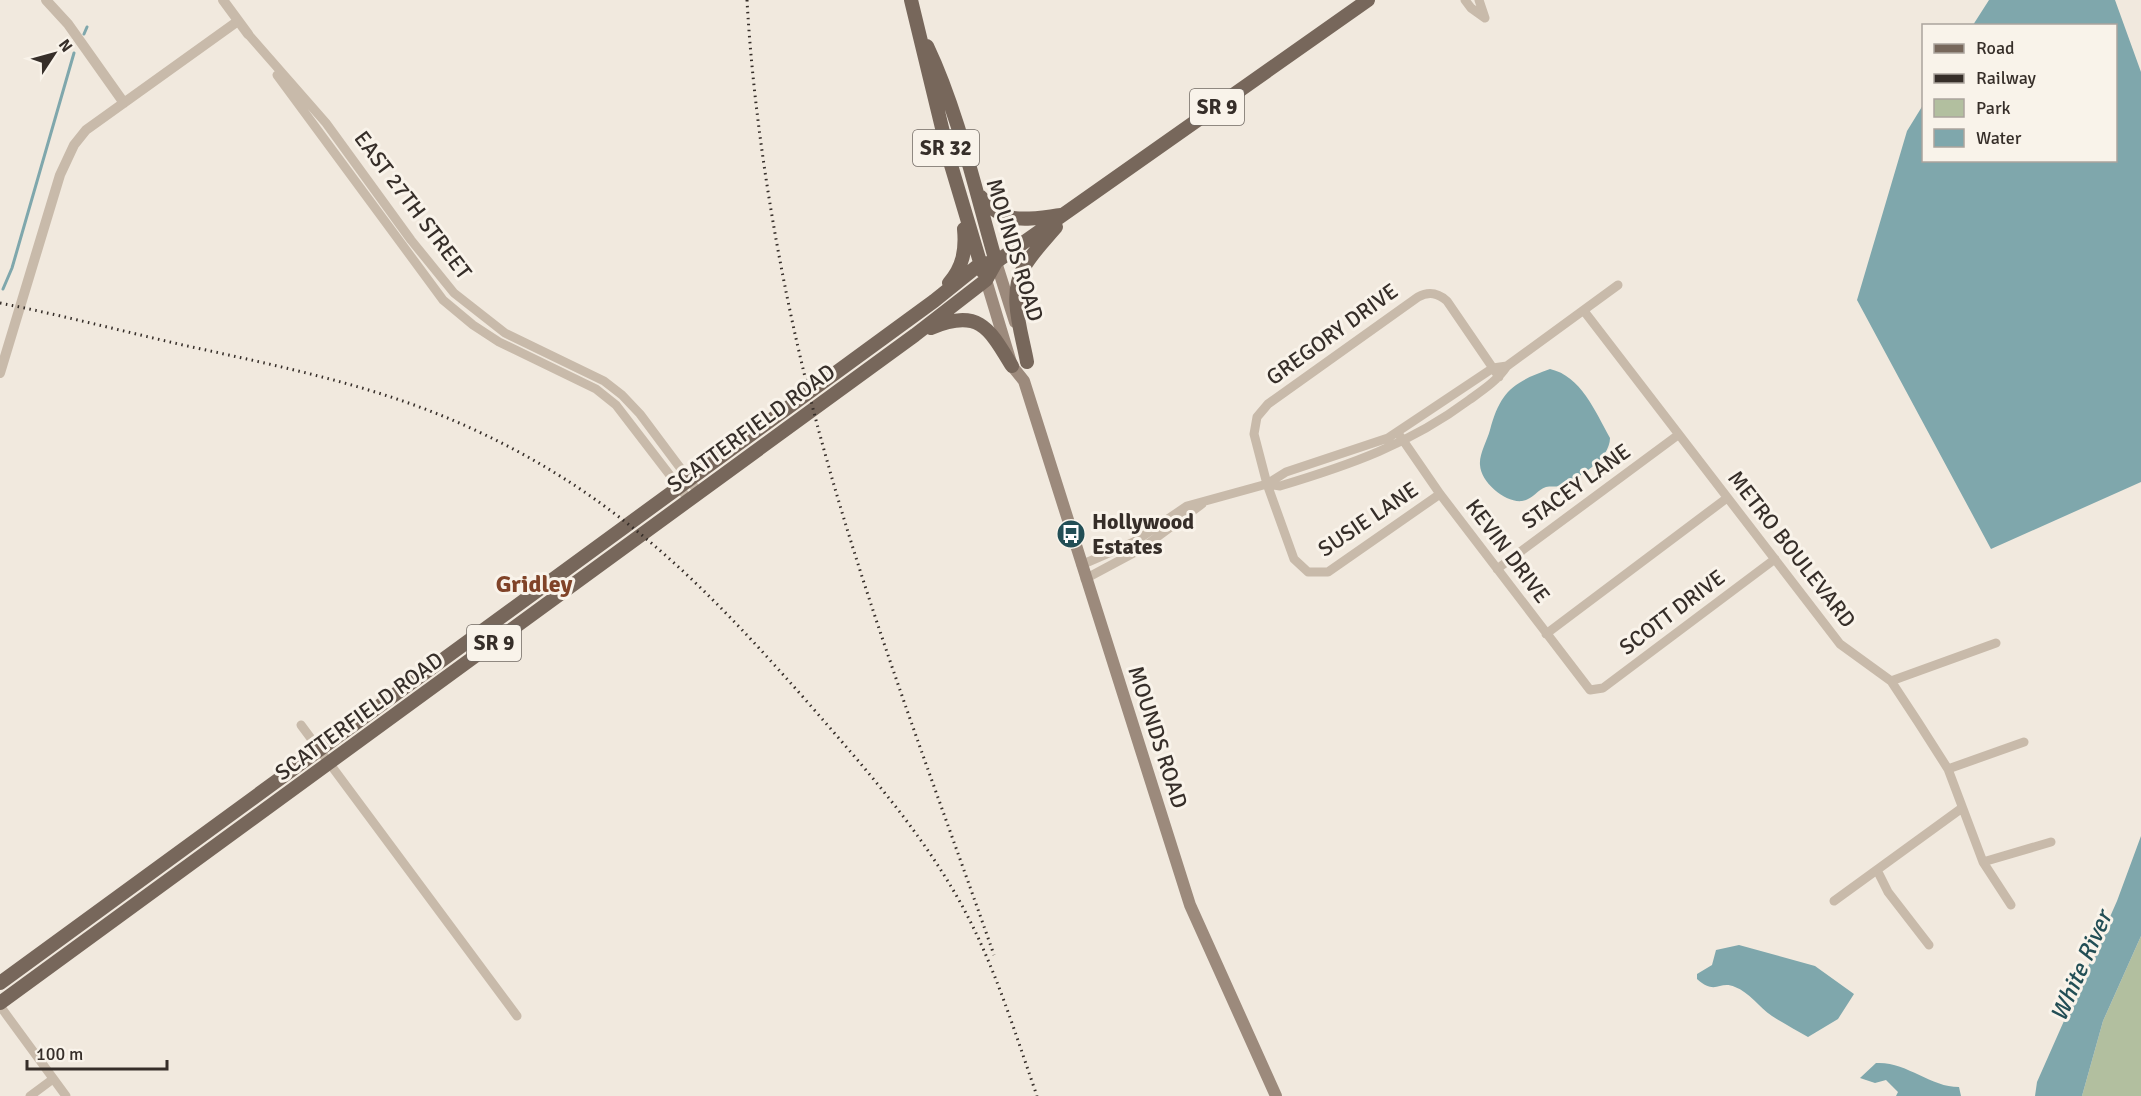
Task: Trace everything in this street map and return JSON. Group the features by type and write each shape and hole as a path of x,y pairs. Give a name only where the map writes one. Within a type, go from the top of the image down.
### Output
{"main road":[{"name":"MOUNDS ROAD","path":"911,0 926,68 980,264 1012,366 1024,381 1080,565 1190,905 1276,1096"},
{"name":"SCATTERFIELD ROAD","path":"0,1005 85,939 330,764 915,335 986,280 996,262 1368,0"},
{"name":"MOUNDS ROAD","path":"919,30 936,65 976,191 1027,362 1024,381"},
{"name":"SR 32","path":"976,191 991,210 1001,216 1030,219 1066,214"},
{"path":"934,301 958,270 964,255 965,241 960,197"},
{"path":"1027,362 1016,297 1018,280 1025,265 1066,214"},
{"name":"SCATTERFIELD ROAD","path":"0,983 934,301 980,264 996,262"},
{"path":"915,335 955,320 975,321 991,333 1012,366"}],"street":[{"path":"46,0 68,24 124,104"},
{"name":"EAST 27TH STREET","path":"223,0 248,34 326,123 417,248 454,293 505,333 576,366 613,388 640,414 694,496"},
{"path":"1464,0 1485,18 1479,0"},
{"path":"0,373 67,157 86,130 238,21"},
{"path":"1080,565 1112,554 1174,513 1206,501 1267,484 1280,486 1346,465 1401,437 1440,422 1499,377 1507,366 1618,285"},
{"name":"GREGORY DRIVE","path":"1267,484 1254,434 1262,410 1422,295 1433,293 1447,301 1499,377"},
{"name":"METRO BOULEVARD","path":"1584,311 1840,644 1892,681 1948,769 1983,862 2011,905"},
{"path":"1401,437 1493,368 1507,366"},
{"name":"STACEY LANE","path":"1497,569 1678,435"},
{"name":"KEVIN DRIVE","path":"1401,437 1440,494 1590,690"},
{"name":"SUSIE LANE","path":"1267,484 1294,559 1301,568 1316,574 1328,572 1440,494"},
{"path":"1546,634 1727,498"},
{"path":"1085,579 1141,549 1206,501"},
{"name":"SCOTT DRIVE","path":"1590,690 1603,688 1775,560"},
{"path":"1892,681 1996,643"},
{"path":"301,725 517,1016"},
{"path":"1948,769 2024,742"},
{"path":"1834,901 1962,808"},
{"path":"1983,862 2051,842"},
{"path":"1877,870 1888,892 1929,945"},
{"path":"0,1005 66,1096"},
{"path":"30,1096 53,1079"}],"green space":[{"path":"2141,936 2141,1096 2082,1096 2103,1021"}],"water":[{"path":"1989,0 2115,0 2141,72 2141,482 1991,549 1857,300 1907,131 1922,107 1922,162 2117,162 2117,24 1974,24"},
{"path":"1550,369 1570,379 1586,396 1610,438 1609,446 1592,467 1560,486 1546,487 1526,500 1509,499 1495,490 1481,472 1481,456 1498,406 1504,397 1517,384"},
{"path":"2141,836 2141,936 2103,1021 2082,1096 2035,1096 2037,1082 2117,901"},
{"path":"1739,945 1815,966 1854,994 1838,1019 1808,1037 1772,1016 1740,989 1730,985 1713,987 1697,979 1697,974 1712,965 1716,950"},
{"path":"1876,1063 1898,1066 1938,1083 1959,1087 1961,1096 1896,1096 1898,1092 1886,1080 1875,1083 1860,1078"}],"waterway":[{"path":"84,34 87,27"},
{"path":"3,289 12,268 74,53"}],"railway":[{"path":"747,0 755,97 769,198 787,297 809,393 871,606 994,955"},
{"path":"0,303 295,370 406,402 477,431 529,458 577,487 621,519 663,553 741,628 875,781 929,851 960,902 983,949 1003,997 1037,1096"}],"place":[{"name":"Hollywood Estates","path":"1071,534"}],"district":[{"name":"Gridley","path":"534,584"}],"water label":[{"name":"White River","path":"2081,966"}]}
